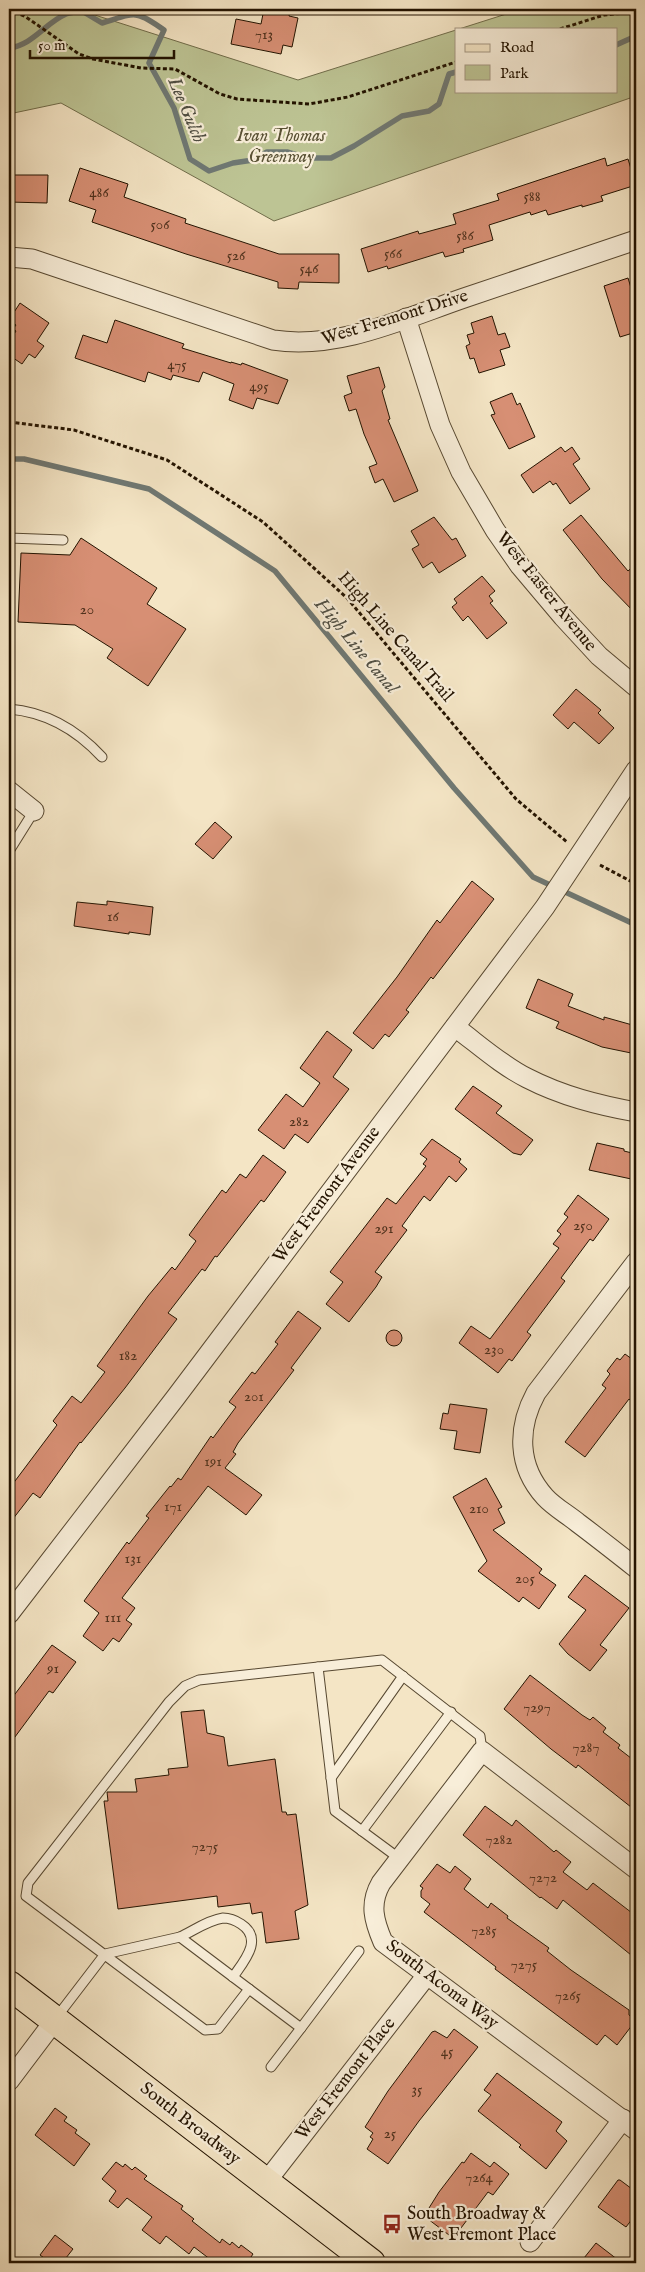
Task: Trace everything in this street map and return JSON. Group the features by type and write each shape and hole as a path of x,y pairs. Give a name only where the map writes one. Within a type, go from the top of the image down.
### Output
{"main road":[{"name":"South Broadway","path":"9,1985 371,2263"}],"street":[{"name":"West Fremont Drive","path":"9,257 32,259 273,340 320,342 333,340 406,318 636,240"},
{"name":"West Easter Avenue","path":"406,318 440,425 462,472 495,530 520,566 563,617 599,656 636,687"},
{"name":"West Fremont Avenue","path":"9,1614 176,1397 545,907 636,770"},
{"path":"9,791 34,811"},
{"path":"455,1027 526,1077 568,1096 599,1106 636,1112"},
{"path":"636,1262 536,1393 527,1409 522,1430 524,1462 532,1479 545,1498 636,1568"},
{"path":"482,1751 636,1869"},
{"name":"South Acoma Way","path":"482,1751 376,1893 374,1921 383,1942 629,2124"},
{"name":"West Fremont Place","path":"266,2182 427,1975"},
{"path":"9,2081 55,2020"},
{"path":"530,2242 629,2124"}],"lane":[{"path":"9,538 63,540"},
{"path":"9,709 22,710 58,722 86,740 102,757"},
{"path":"9,850 34,811"},
{"path":"249,1989 218,2029 205,2030 26,1896 28,1882 168,1702 185,1686 199,1680 382,1660 480,1736 482,1751"},
{"path":"318,1667 336,1811 400,1859"},
{"path":"332,1778 403,1676"},
{"path":"362,1831 451,1712"},
{"path":"55,2020 104,1954 180,1937 222,1918 232,1919 244,1926 250,1934 252,1945 250,1953 233,1976"},
{"path":"180,1937 300,2028"},
{"path":"271,2067 359,1951"}],"path":[{"path":"9,9 37,24 51,36 79,54 93,59 141,68 175,69 220,94 237,99 309,104 348,97 455,62"},
{"path":"563,28 604,14 636,12"},
{"name":"High Line Canal Trail","path":"9,422 74,430 168,460 264,522 347,598 516,800 569,844"},
{"path":"600,865 636,884"}],"green space":[{"name":"Ivan Thomas Greenway","path":"9,9 76,9 298,80 455,30 455,92 618,92 618,28 462,28 522,9 636,9 636,96 274,221 61,103 9,114"}],"building":[{"path":"264,9 290,9 289,16 298,18 292,47 283,45 281,54 231,44 236,19 261,24"},
{"path":"605,158 607,166 628,159 636,185 601,196 603,201 582,207 582,205 548,215 546,210 531,215 530,212 489,225 493,240 463,249 464,252 445,257 443,252 388,269 387,266 368,272 361,249 418,231 419,234 456,224 453,214 499,200 497,194"},
{"path":"80,168 128,184 124,197 186,219 185,223 279,254 339,254 339,283 299,282 298,289 278,288 278,282 186,254 92,222 96,210 69,201"},
{"path":"9,175 48,175 47,203 9,202"},
{"path":"628,278 636,304 636,332 620,337 604,286"},
{"path":"20,303 49,323 37,341 44,346 35,358 29,354 22,364 9,355 9,342 16,331 13,329 16,325 9,320"},
{"path":"492,316 498,335 505,333 510,347 500,350 505,365 479,373 474,358 470,359 466,346 470,344 467,335 474,333 471,323"},
{"path":"115,320 184,344 182,348 231,363 241,365 242,363 288,380 278,404 257,398 253,409 229,400 234,384 203,372 199,382 173,375 171,380 148,372 145,382 75,358 83,335 107,343"},
{"path":"379,367 385,387 382,391 390,419 388,420 418,491 394,502 383,479 375,483 369,467 377,464 356,409 349,411 344,396 352,393 347,376"},
{"path":"512,393 517,405 520,403 535,437 509,449 491,415 495,414 490,402"},
{"path":"561,447 565,452 572,447 580,459 573,464 590,489 570,504 556,483 553,485 550,481 533,493 521,475"},
{"path":"581,515 628,571 636,564 636,614 602,579 563,530"},
{"path":"434,517 452,540 456,538 466,556 439,573 432,562 423,568 412,549 419,545 411,531"},
{"path":"81,538 157,588 147,604 186,629 148,686 107,658 113,649 75,625 18,622 21,553 70,555"},
{"path":"482,576 495,591 489,596 493,601 490,603 507,623 487,639 468,616 463,621 452,607 457,603 454,599"},
{"path":"576,689 601,710 598,713 614,728 599,744 574,722 568,729 553,715"},
{"path":"215,822 232,837 213,859 195,844"},
{"path":"472,881 494,899 433,979 431,977 406,1010 409,1012 389,1037 385,1034 373,1049 353,1033 397,977 437,920 440,923"},
{"path":"107,901 153,907 150,935 74,926 77,902 107,905"},
{"path":"538,979 573,994 568,1006 604,1020 604,1017 636,1026 636,1054 602,1047 556,1028 559,1022 526,1008"},
{"path":"327,1031 352,1050 333,1077 349,1089 308,1143 295,1134 284,1149 258,1130 286,1094 303,1107 320,1083 300,1068"},
{"path":"473,1086 502,1106 496,1113 533,1140 521,1155 513,1153 455,1109"},
{"path":"432,1139 461,1159 459,1162 467,1169 456,1182 449,1176 430,1201 424,1196 402,1226 407,1230 375,1272 382,1277 349,1322 326,1304 343,1282 330,1272 387,1198 396,1204 426,1166 423,1164 427,1159 420,1154"},
{"path":"597,1143 624,1149 624,1151 636,1154 636,1180 589,1170"},
{"path":"263,1155 286,1172 264,1202 261,1200 217,1257 215,1256 205,1271 202,1269 168,1313 177,1319 125,1388 80,1442 40,1498 33,1493 9,1524 9,1489 57,1425 53,1421 72,1396 81,1403 105,1372 97,1366 148,1296 172,1267 175,1270 196,1241 189,1235 222,1190 226,1193 240,1174 246,1178"},
{"path":"578,1195 609,1219 593,1241 590,1239 561,1278 565,1281 527,1332 531,1335 512,1361 509,1359 498,1373 459,1343 471,1326 490,1339 559,1248 553,1244 561,1234 557,1231 568,1217 564,1214"},
{"path":"298,1311 321,1328 291,1368 294,1370 238,1443 233,1452 236,1454 225,1468 262,1495 246,1515 208,1486 122,1598 135,1608 126,1620 132,1624 119,1642 113,1638 103,1651 83,1636 99,1613 84,1601 127,1542 129,1544 149,1518 146,1516 170,1486 178,1478 181,1480 211,1436 213,1438 236,1407 229,1402 252,1372 255,1374 278,1344 275,1342"},
{"path":"391,1330 397,1330 402,1335 400,1344 391,1346 386,1341 386,1335"},
{"path":"625,1354 636,1362 636,1405 629,1399 585,1457 565,1442 606,1388 602,1385 610,1374 607,1371 617,1358 620,1360"},
{"path":"450,1404 487,1409 480,1453 454,1449 457,1431 440,1429 443,1413 448,1414"},
{"path":"486,1478 502,1507 498,1509 505,1523 493,1530 542,1569 539,1573 556,1585 539,1609 523,1597 519,1602 478,1571 487,1561 453,1497"},
{"path":"585,1575 629,1608 600,1645 607,1650 590,1671 568,1654 559,1644 586,1610 568,1597"},
{"path":"52,1645 76,1662 53,1693 49,1691 9,1745 9,1702"},
{"path":"530,1675 582,1715 590,1720 593,1717 606,1728 603,1732 620,1745 618,1748 636,1762 636,1811 578,1765 576,1768 551,1749 504,1709"},
{"path":"204,1710 207,1733 224,1737 228,1766 275,1759 282,1812 286,1812 287,1815 296,1814 308,1905 295,1911 299,1939 266,1943 262,1912 252,1914 250,1903 218,1907 217,1896 118,1909 104,1801 108,1801 107,1792 137,1792 135,1779 169,1775 168,1769 188,1767 181,1712"},
{"path":"485,1806 512,1826 516,1820 554,1852 556,1850 571,1862 563,1872 587,1890 593,1883 636,1916 636,1959 563,1900 557,1909 540,1898 463,1835"},
{"path":"437,1864 450,1873 455,1866 471,1879 464,1889 488,1908 491,1903 508,1916 507,1918 549,1948 547,1951 571,1970 629,2010 629,2015 636,2020 617,2045 605,2035 597,2045 495,1969 496,1967 424,1912 430,1904 421,1897 423,1888 420,1886"},
{"path":"454,2029 478,2047 419,2121 388,2164 367,2149 373,2139 370,2137 373,2133 365,2127 388,2091 432,2032 435,2031 447,2038"},
{"path":"497,2073 562,2122 556,2131 567,2141 546,2169 519,2147 521,2145 478,2111 491,2095 484,2090"},
{"path":"55,2108 67,2117 64,2121 77,2130 75,2133 90,2144 74,2166 35,2135"},
{"path":"471,2153 490,2167 494,2162 509,2174 493,2195 488,2192 458,2232 454,2228 449,2235 424,2216 439,2192"},
{"path":"116,2162 123,2167 125,2164 132,2170 135,2167 147,2176 144,2179 183,2206 181,2209 194,2219 192,2221 220,2243 222,2239 230,2245 232,2242 239,2248 241,2245 253,2254 251,2257 258,2263 215,2263 194,2247 189,2254 166,2236 160,2244 142,2230 152,2217 127,2198 118,2208 109,2201 116,2191 102,2179"},
{"path":"618,2180 636,2192 636,2214 626,2227 598,2207"},
{"path":"55,2235 73,2249 62,2263 51,2263 40,2255"},
{"path":"596,2243 622,2263 580,2263"}],"waterway":[{"name":"Lee Gulch","path":"9,48 25,43 59,18 72,12 82,11 102,23 128,15 140,16 154,23 164,30 149,63 174,108 190,159 209,171 233,163 253,160 267,152 287,152 307,158 331,158 402,116 429,111 439,104 449,74 455,72"},
{"name":"Lee Gulch","path":"618,44 636,36"},
{"name":"High Line Canal","path":"9,459 24,459 149,489 275,571 454,788 533,877 636,925"}],"place":[{"name":"South Broadway & West Fremont Place","path":"392,2224"}]}
